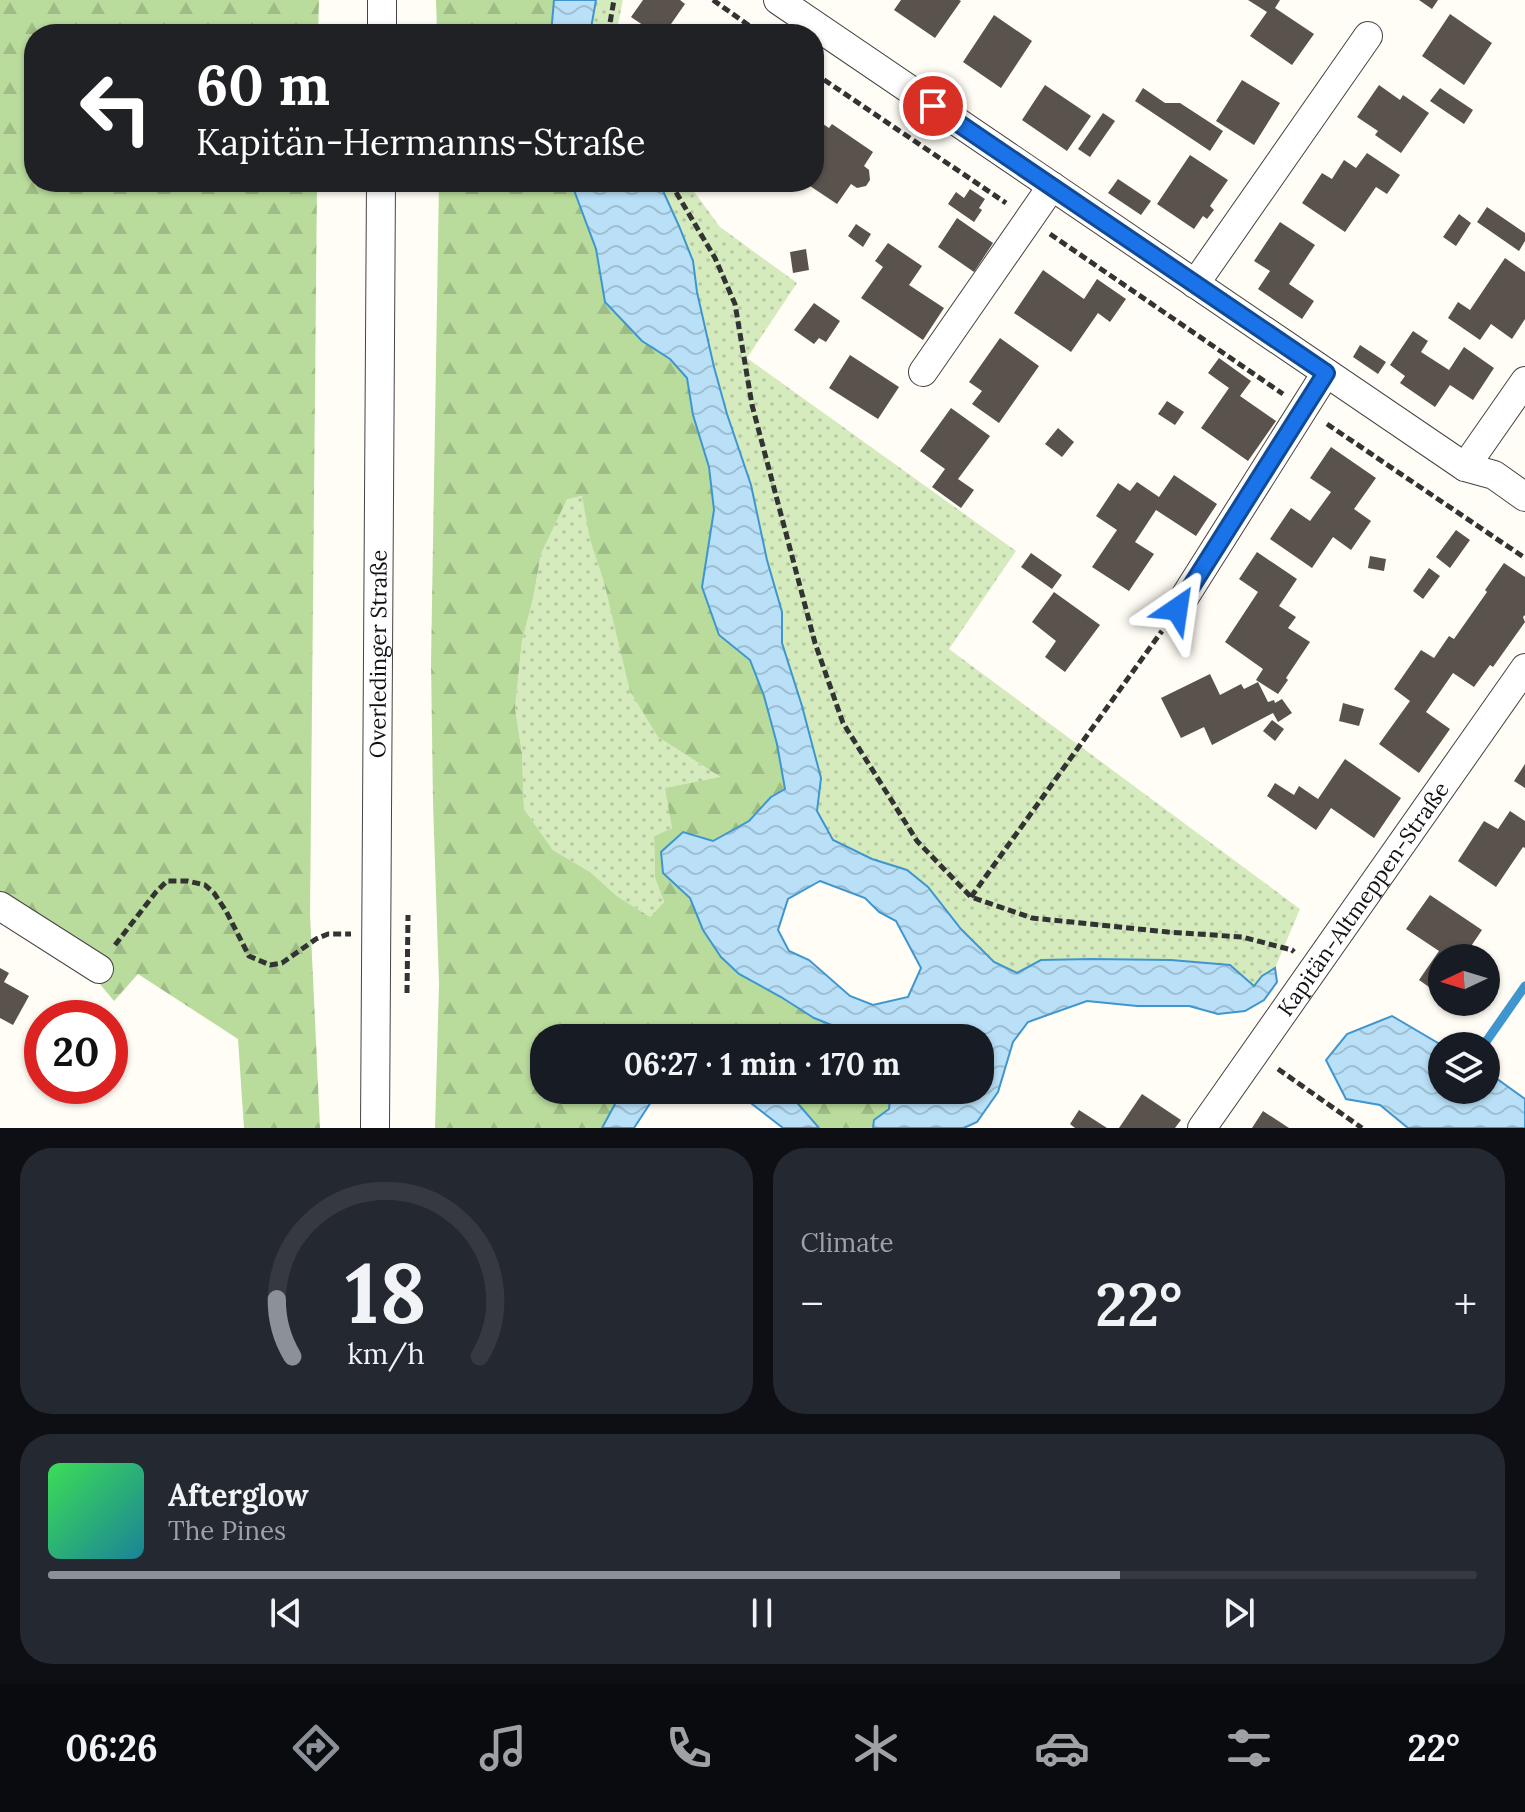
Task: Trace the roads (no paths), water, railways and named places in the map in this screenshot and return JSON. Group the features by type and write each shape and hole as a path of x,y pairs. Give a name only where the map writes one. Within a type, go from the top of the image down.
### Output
{"street":[{"path":"382,0 382,24"},
{"path":"778,0 813,24"},
{"path":"824,31 1465,467 1494,475 1525,497"},
{"path":"1195,284 1368,36"},
{"path":"923,372 1052,186"},
{"name":"Overledinger Straße","path":"375,1128 381,192"},
{"path":"1177,609 1326,373"},
{"path":"1465,467 1525,381"},
{"name":"Kapitän-Altmeppen-Straße","path":"1202,1128 1525,668"},
{"path":"0,906 99,969"}],"water":[{"path":"554,0 596,0 592,24 552,24"},
{"path":"575,192 664,192 693,261 714,367 751,485 782,612 782,643 821,778 817,811 833,840 872,859 907,870 928,887 961,929 994,962 1017,973 1041,960 1171,960 1230,965 1254,986 1275,968 1277,982 1264,1000 1245,1011 1218,1014 1189,1006 1137,1006 1087,1001 1028,1022 1013,1042 994,1098 994,1024 829,1024 739,974 721,957 703,930 690,898 663,873 661,852 683,832 713,841 749,821 771,797 785,789 764,696 750,660 719,635 702,587 714,510 709,467 693,415 687,378 670,359 642,341 605,302 596,249","holes":["820,881 865,898 879,912 896,921 921,968 908,997 873,1005 850,996 809,960 789,951 778,930 788,899"]},
{"path":"1392,1016 1428,1037 1428,1104 1500,1104 1500,1081 1525,1099 1525,1128 1408,1128 1380,1105 1346,1099 1326,1060 1347,1034"},
{"path":"615,1104 650,1104 634,1128 602,1128"},
{"path":"752,1104 798,1104 819,1128 783,1128"},
{"path":"890,1104 990,1104 977,1122 964,1128 873,1128 874,1120 889,1109"}],"waterway":[{"path":"1493,1032 1525,986"}]}
